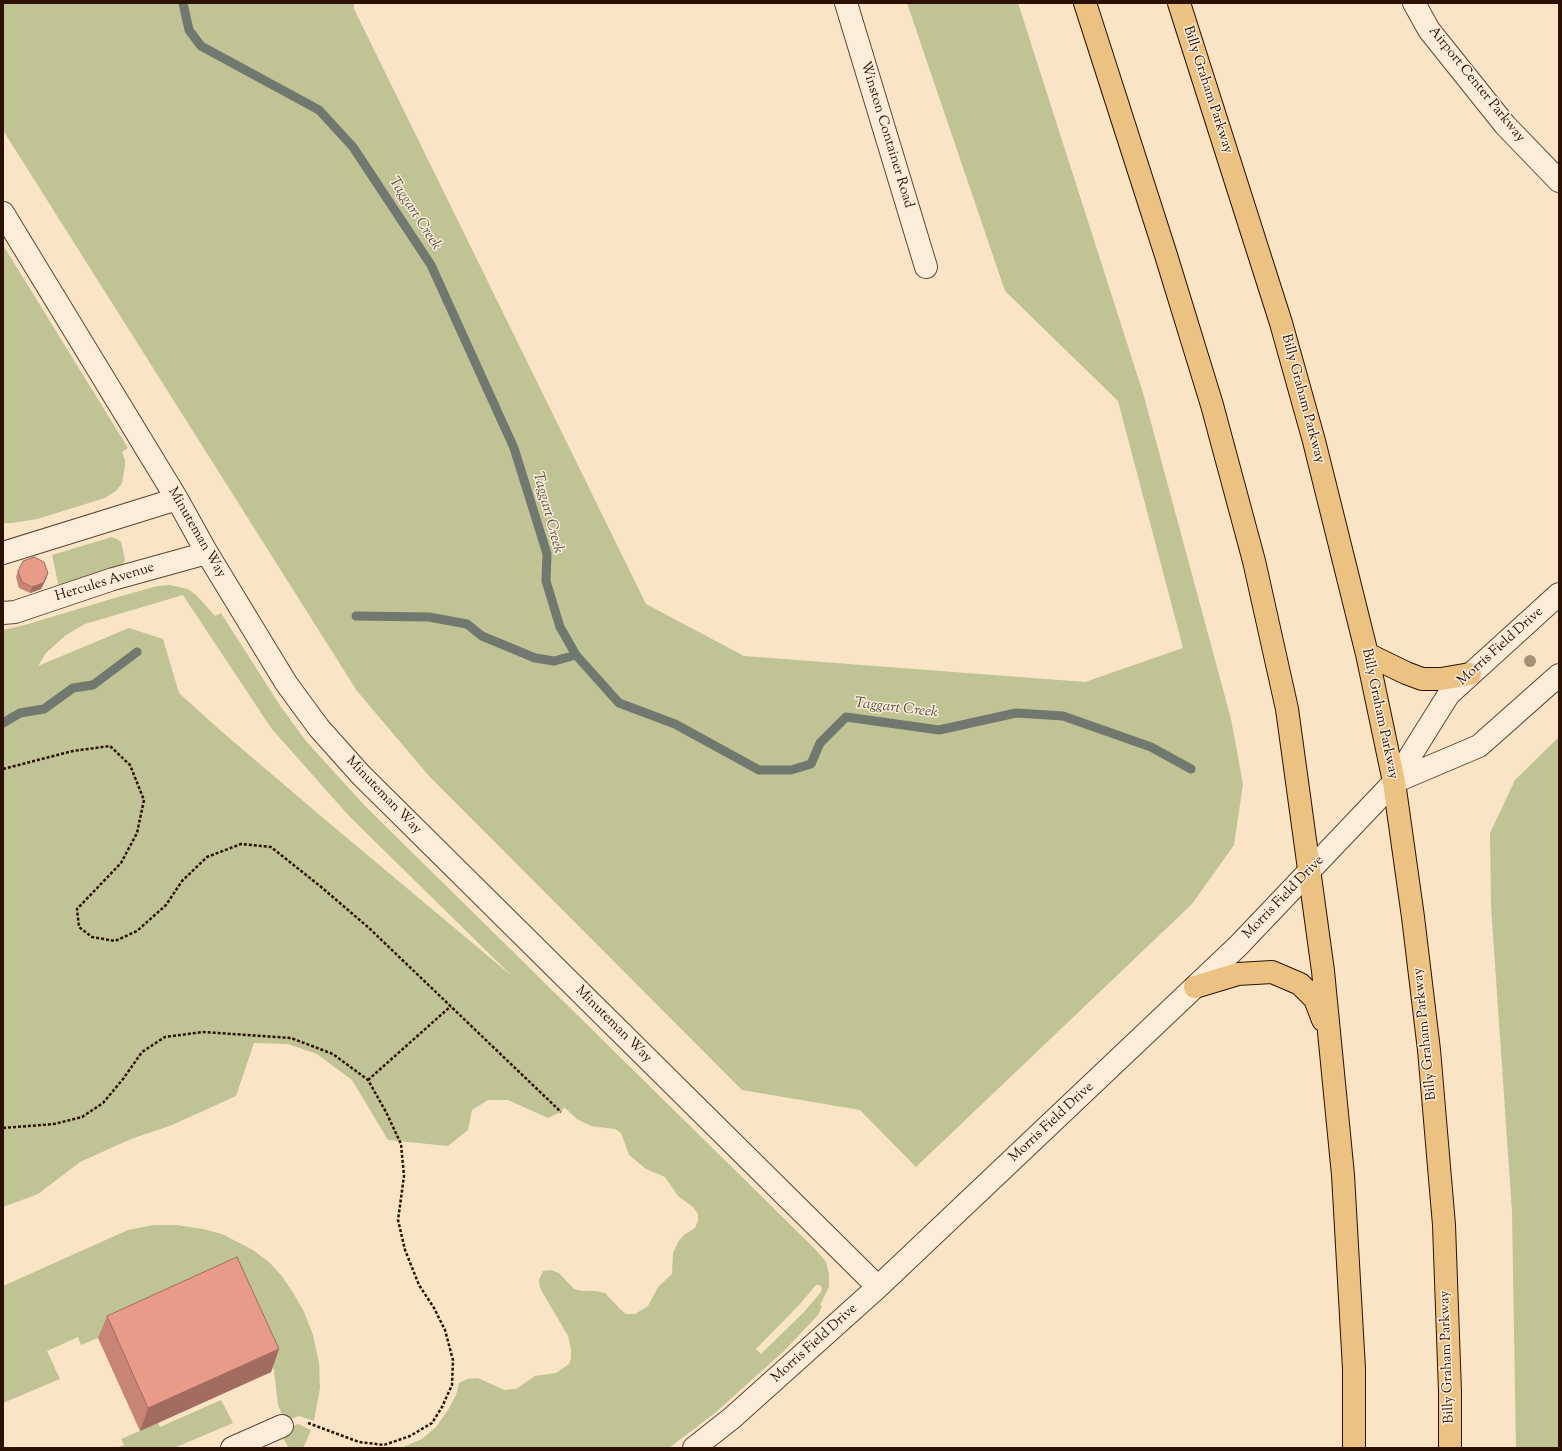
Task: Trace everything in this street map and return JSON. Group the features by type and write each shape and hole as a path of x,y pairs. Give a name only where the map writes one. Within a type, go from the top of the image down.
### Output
{"highway":[{"path":"1085,3 1210,398 1254,561 1287,709 1323,971 1343,1182 1354,1369 1354,1448"},
{"name":"Billy Graham Parkway","path":"1180,6 1281,323 1314,441 1367,654 1394,782 1413,917 1429,1050 1442,1209 1450,1392 1450,1448"},
{"path":"1367,654 1422,679 1441,679 1470,674"},
{"path":"1195,987 1238,974 1272,972 1300,984 1315,999 1329,1036"}],"street":[{"name":"Winston Container Road","path":"846,3 926,267"},
{"name":"Airport Center Parkway","path":"1414,3 1429,30 1500,120 1555,170"},
{"name":"Minuteman Way","path":"3,213 286,683 320,728 361,775 878,1287"},
{"path":"3,554 176,499"},
{"name":"Hercules Avenue","path":"3,613 15,612 113,580 207,553"},
{"name":"Morris Field Drive","path":"694,1448 732,1418 878,1287 1238,946 1394,782 1449,694 1559,594"},
{"name":"Morris Field Drive","path":"1394,782 1479,746 1559,675"},
{"path":"232,1448 282,1426"}],"path":[{"path":"3,769 73,752 110,746 130,765 144,800 137,833 121,863 77,909 79,926 92,937 114,941 137,931 166,905 182,881 207,857 241,844 271,847 369,928 561,1112"},
{"path":"368,1080 451,1006"},
{"path":"3,1128 54,1124 82,1117 103,1103 123,1079 142,1052 165,1037 203,1032 291,1038 333,1054 368,1080 386,1112 401,1144 404,1176 398,1220 401,1235 405,1250 419,1285 434,1308 445,1330 453,1360 452,1386 432,1423 410,1436 384,1445 359,1442 298,1420 282,1426"}],"green space":[{"path":"3,3 354,3 354,9 646,604 744,656 1085,682 1183,648 1118,401 1005,291 907,3 1018,3 1143,393 1231,719 1243,784 1234,845 1192,904 916,1167 860,1110 742,1090 429,776 357,691 6,135 3,129"},
{"path":"3,245 128,448 122,452 125,460 125,466 122,483 116,491 105,498 37,519 12,523 3,523"},
{"path":"112,537 121,542 125,560 119,569 59,588 52,555"},
{"path":"170,585 188,589 197,596 215,616 221,613 281,707 306,741 366,807 816,1250 826,1262 829,1274 829,1287 820,1305 822,1306 818,1315 785,1350 716,1412 669,1448 395,1448 403,1447 422,1439 436,1427 456,1395 459,1383 467,1379 478,1378 504,1390 516,1389 535,1376 556,1373 569,1364 571,1349 568,1336 540,1288 539,1280 543,1271 551,1270 559,1273 574,1289 605,1293 626,1314 635,1314 648,1306 658,1287 672,1274 673,1253 678,1242 684,1235 695,1228 698,1221 698,1214 693,1207 678,1196 665,1177 646,1169 629,1155 621,1133 615,1129 591,1126 577,1119 564,1107 561,1112 548,1118 508,1100 488,1100 472,1110 468,1130 448,1146 388,1140 352,1080 317,1054 288,1044 254,1043 236,1096 172,1125 131,1139 80,1162 38,1194 3,1207 3,630 157,586","holes":["183,595 271,728 349,816 513,977 322,817 179,693 163,639 129,628 38,666 46,653 66,635 85,624","816,1285 820,1285 822,1288 821,1292 804,1312 761,1354 756,1349 799,1305"]},
{"path":"1559,737 1559,1448 1516,1448 1512,1212 1491,906 1490,833 1515,780"},
{"path":"154,1225 177,1225 222,1234 253,1250 270,1263 281,1275 304,1312 313,1335 319,1363 320,1388 314,1421 299,1416 285,1421 278,1405 274,1370 229,1280 81,1345 78,1337 47,1351 60,1379 3,1403 3,1286 128,1230"},
{"path":"221,1400 233,1423 174,1448 116,1448 124,1445 121,1439 158,1423 160,1427"},
{"path":"298,1424 311,1430 303,1448 285,1448 288,1447 280,1432"}],"building":[{"path":"34,557 44,562 48,573 43,583 32,587 22,582 18,571 23,561"},
{"path":"237,1257 279,1349 148,1408 107,1316"}],"waterway":[{"name":"Taggart Creek","path":"183,3 189,30 201,46 319,110 353,147 431,265 514,448 547,554 546,581 560,627 576,655 619,703 675,724 759,770 791,770 811,764 820,743 846,717 939,730 1016,713 1063,716 1151,747 1191,769"},
{"path":"356,616 429,617 467,624 482,636 535,658 554,661 576,655"},
{"path":"3,723 20,713 44,709 73,688 93,685 137,652"}]}
